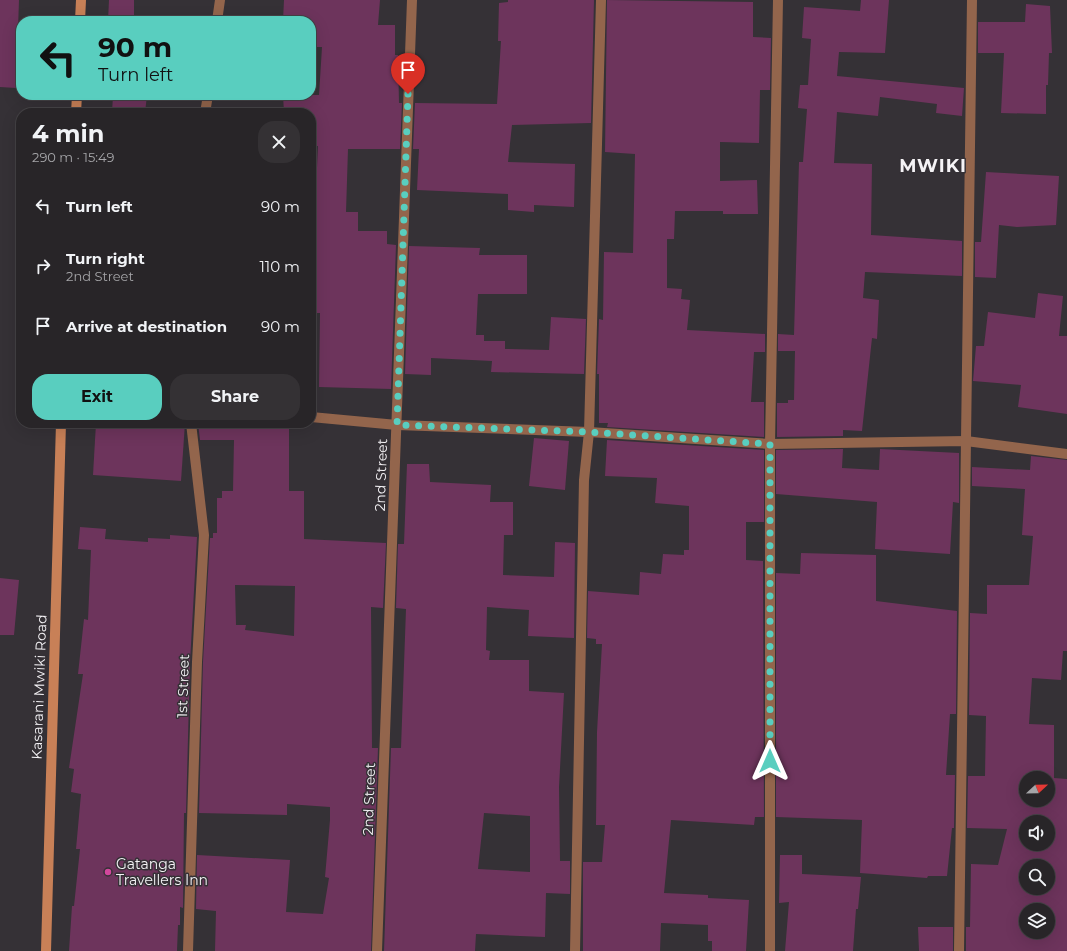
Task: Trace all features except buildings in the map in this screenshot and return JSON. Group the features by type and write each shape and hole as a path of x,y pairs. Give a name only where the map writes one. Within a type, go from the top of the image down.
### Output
{"main road":[{"path":"80,16 81,0"},
{"name":"Kasarani Mwiki Road","path":"46,951 61,428"}],"street":[{"path":"218,16 220,0"},
{"name":"2nd Street","path":"377,951 412,0"},
{"path":"575,951 584,480 589,432 600,0"},
{"path":"770,951 770,444 778,0"},
{"path":"959,951 972,0"},
{"path":"316,417 397,425 589,432 770,444 966,441 1067,454"},
{"name":"1st Street","path":"188,951 197,662 204,535 192,428"}],"place":[{"name":"Gatanga Travellers Inn","path":"108,872"}],"district":[{"name":"MWIKI","path":"933,166"}],"route":[{"path":"408,94 397,425 589,432 770,444 770,761"}]}
